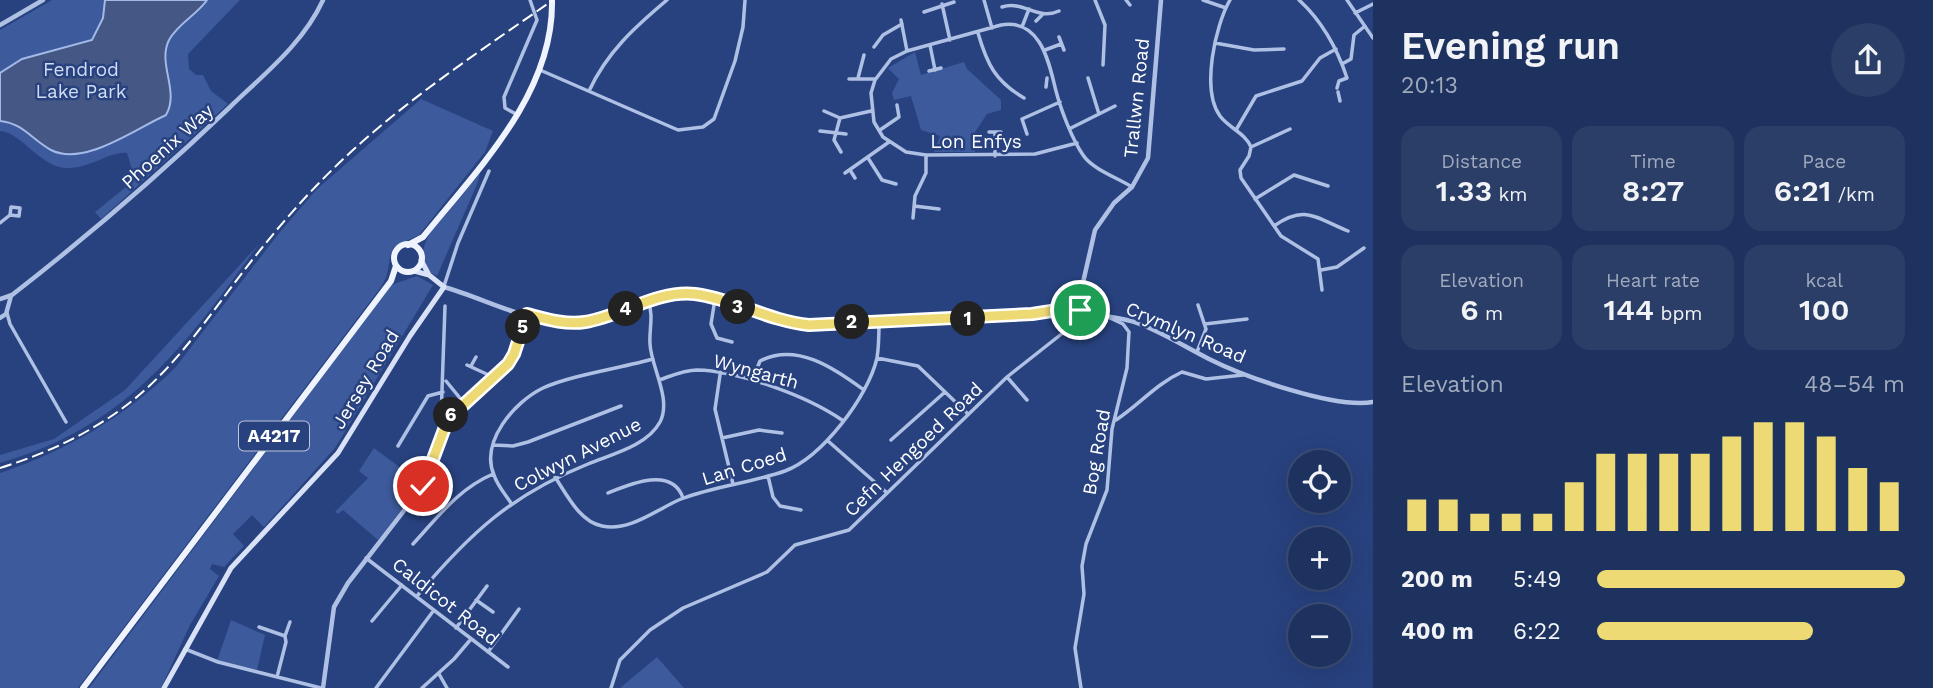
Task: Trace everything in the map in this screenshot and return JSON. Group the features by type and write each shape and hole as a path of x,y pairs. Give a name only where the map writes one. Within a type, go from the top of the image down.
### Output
{"main road":[{"path":"429,275 414,271 405,272 396,266 394,258 397,250 422,237 489,155 516,114 540,70 552,25 552,0"},
{"path":"422,237 419,251 421,260 429,275 444,287"},
{"path":"408,245 419,251"},
{"path":"414,271 421,260"},
{"name":"A4217","path":"83,688 391,281 396,266"},
{"name":"A4217","path":"391,281 405,272"},
{"name":"Jersey Road","path":"164,688 183,649 230,568 338,453 388,370 444,287"}],"street":[{"path":"0,25 43,0"},
{"name":"Phoenix Way","path":"0,299 12,295 136,193 270,70 304,31 323,0"},
{"path":"516,114 505,108 504,97 537,20 530,0"},
{"path":"589,91 600,67 612,50 667,0"},
{"path":"540,70 678,130 696,129 710,124 735,61 743,27 745,0"},
{"path":"984,0 992,28"},
{"path":"1095,0 1105,25 1103,65"},
{"path":"1126,0 1130,5"},
{"name":"Trallwn Road","path":"1071,303 1082,287 1095,230 1114,203 1132,187 1142,172 1150,147 1161,0"},
{"path":"1203,0 1226,8"},
{"path":"1230,0 1215,43 1213,104 1221,117 1251,147"},
{"path":"1299,0 1311,11 1342,64 1347,78 1339,81 1337,90 1340,101"},
{"path":"1347,0 1373,38"},
{"path":"923,12 954,2"},
{"path":"1002,7 1007,3 1018,4 1042,15"},
{"path":"942,4 950,40"},
{"path":"1355,13 1373,4"},
{"path":"1022,27 1029,9"},
{"path":"1036,21 1042,15 1059,11"},
{"path":"874,47 880,38 901,22 907,51"},
{"path":"849,79 875,80 891,59 907,51 1007,24 1022,27 1034,36 1045,50 1060,102 1086,160 1132,187"},
{"path":"1342,64 1351,59 1354,35 1365,26"},
{"path":"978,33 988,66 1012,91 1024,98"},
{"path":"875,35 880,38"},
{"path":"1059,37 1064,50"},
{"path":"1215,43 1254,50 1284,49"},
{"path":"1045,50 1061,44"},
{"path":"929,71 938,69 930,45"},
{"path":"1236,130 1256,96 1303,80 1320,58 1336,50"},
{"path":"858,78 864,55"},
{"path":"1087,78 1100,114"},
{"name":"Lon Enfys","path":"875,80 871,93 872,111 879,131 889,142 906,152 926,155 1035,155 1077,143"},
{"path":"1046,83 1055,82"},
{"path":"1094,96 1102,96"},
{"path":"1027,134 1022,119 1060,102"},
{"path":"879,131 899,117 897,105"},
{"path":"1071,128 1115,106"},
{"path":"824,111 841,118 872,111"},
{"path":"1036,113 1039,118"},
{"path":"841,118 834,139 841,152"},
{"path":"1290,129 1251,147 1239,174 1288,243 1318,259 1322,290"},
{"path":"820,131 846,134"},
{"path":"989,132 1001,132"},
{"path":"995,132 995,156"},
{"path":"855,178 848,171 889,142"},
{"path":"913,218 916,192 926,173 926,155"},
{"path":"868,158 878,176 896,184"},
{"name":"Jersey Road","path":"444,287 458,243 489,171"},
{"path":"878,176 885,172"},
{"path":"1255,198 1294,175 1328,186"},
{"path":"914,205 939,209"},
{"path":"1274,226 1290,215 1302,213 1348,231"},
{"path":"0,223 10,215"},
{"path":"1321,270 1337,267 1364,248"},
{"path":"444,287 561,323 583,323 647,301 694,294 788,323 1040,313 1058,310 1071,303"},
{"path":"10,324 0,319 7,310 12,295"},
{"path":"0,299 7,310 10,324 66,422"},
{"path":"715,299 711,324 717,338 732,342"},
{"name":"Colwyn Avenue","path":"417,596 481,527 511,503 555,477 649,437 662,420 663,403 650,346 651,310 647,301"},
{"name":"Crymlyn Road","path":"1071,303 1080,310 1147,327 1196,353 1249,375 1338,402 1373,402"},
{"path":"1196,353 1205,335 1205,324 1198,305"},
{"path":"441,418 445,306"},
{"path":"1205,324 1244,319 1242,312"},
{"path":"183,649 218,663 322,688 334,607 366,558 417,495 433,464 442,429 451,415 514,354 527,314"},
{"name":"Bog Road","path":"1081,688 1076,648 1084,594 1082,566 1086,544 1107,490 1129,332 1123,324 1105,315"},
{"name":"Lan Coed","path":"555,477 578,511 593,524 603,527 626,526 683,498 768,476 806,460 828,441 864,390 877,358 879,321"},
{"name":"Cefn Hengoed Road","path":"611,688 620,660 650,630 683,608 766,572 795,545 849,530 1007,377 1064,332"},
{"path":"752,381 760,361 777,352 824,362 864,390"},
{"path":"476,358 469,366 493,377"},
{"path":"877,358 918,366 968,414"},
{"path":"511,503 493,474 493,445 505,420 544,388 653,359"},
{"name":"Wyngarth","path":"658,380 693,371 752,381 821,406 842,420"},
{"path":"1115,421 1145,399 1158,383 1182,372 1206,379 1249,375"},
{"path":"720,375 715,409 733,484"},
{"path":"1007,377 1027,400"},
{"path":"444,379 464,403"},
{"path":"891,440 945,391"},
{"path":"398,446 428,396 443,392"},
{"path":"493,445 520,444 621,406"},
{"path":"722,438 759,430 782,433"},
{"path":"828,441 886,492"},
{"path":"413,544 458,495 493,474"},
{"path":"768,476 773,497 780,506 801,510"},
{"path":"608,493 637,483 661,480 676,485 683,498"},
{"name":"Caldicot Road","path":"366,558 508,667"},
{"path":"372,621 402,585"},
{"path":"456,628 487,586"},
{"path":"477,600 493,612"},
{"path":"488,652 519,609"},
{"path":"376,688 433,610"},
{"path":"277,677 290,622"},
{"path":"259,627 285,636"},
{"path":"422,688 439,674 471,639"},
{"path":"439,674 447,688"}],"green space":[{"name":"Fendrod Lake Park","path":"52,0 240,0 188,54 189,69 196,75 203,75 211,91 228,104 101,219 95,212 131,183 131,166 127,153 114,154 83,166 65,168 47,162 15,137 0,131 0,30"},
{"path":"915,52 921,75 964,62 967,69 1001,100 1001,110 987,114 975,132 975,152 934,152 940,136 921,130 911,96 894,100 892,93 899,79 888,68"},
{"path":"421,99 493,131 485,152 419,235 394,247 387,276 381,287 78,688 0,688 0,473 49,454 94,431 155,386 175,368 279,233 317,189"},
{"path":"481,169 478,182 437,276 426,267 423,254 427,239 448,207"},
{"path":"259,244 178,349 118,405 84,428 45,447 0,463 0,455 54,439 125,390"},
{"path":"417,276 433,285 335,448 264,527 252,515 233,534 244,546 224,567 212,564 210,569 219,576 190,625 161,688 89,688 391,285"},
{"path":"374,448 406,472 405,475 422,483 378,540 343,510 338,514 335,512 368,478 359,471"},
{"path":"231,620 265,635 257,670 217,661"},
{"path":"657,657 684,688 620,688"}],"shaded area":[{"path":"105,0 207,0 169,40 165,58 171,97 166,115 109,144 79,154 64,154 51,150 21,128 0,121 0,73 22,59 92,40 103,18"}],"railway":[{"path":"0,468 69,440 132,401 174,361 269,239 334,168 412,100 553,0"}],"route":[{"path":"423,486 433,464 442,429 448,419 508,364 527,314 561,323 583,323 647,301 673,295 694,294 788,323 809,325 1032,314 1058,310 1071,303 1080,310"}]}
